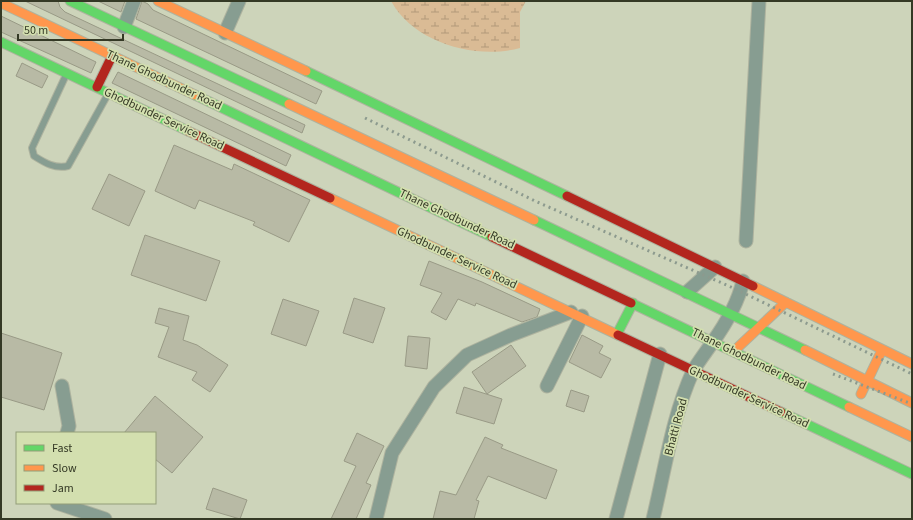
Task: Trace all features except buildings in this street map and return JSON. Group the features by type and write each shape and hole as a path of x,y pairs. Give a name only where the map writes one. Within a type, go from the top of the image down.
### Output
{"main road":[{"path":"70,1 730,312 759,328 912,403"},
{"path":"158,1 716,267 912,364"},
{"name":"Thane Ghodbunder Road","path":"1,3 912,436"},
{"name":"Ghodbunder Service Road","path":"1,42 912,474"},
{"path":"97,87 112,56"},
{"path":"734,351 786,302"},
{"path":"618,334 633,303"},
{"path":"854,409 882,350"}],"street":[{"path":"124,27 134,1"},
{"path":"225,33 239,1"},
{"path":"746,241 759,1"},
{"path":"687,292 716,267"},
{"name":"Bhatti Road","path":"653,519 678,413 693,371 730,312 740,294 744,281"},
{"path":"547,386 576,314"},
{"path":"376,519 392,453 434,387 467,355 511,335 576,314"},
{"path":"616,519 660,354"},
{"path":"62,386 69,426 67,432"},
{"path":"60,504 105,519"}],"lane":[{"path":"67,73 32,148 34,156 47,164 59,168 68,166 108,93"}],"green space":[{"path":"391,1 526,1 520,12 520,48 485,52 448,45 415,28 401,16"}],"railway":[{"path":"365,118 535,201 731,287 912,374"},
{"path":"833,374 912,404"}],"traffic: fast":[{"path":"70,1 289,104"},
{"path":"1,42 188,131"},
{"path":"306,71 567,196"},
{"path":"195,95 492,237"},
{"path":"534,220 805,350"},
{"path":"631,303 849,407"},
{"path":"617,334 633,303"},
{"path":"781,412 912,474"}],"traffic: slow":[{"path":"158,1 306,71"},
{"path":"1,3 195,95"},
{"path":"289,104 534,220"},
{"path":"330,198 618,335"},
{"path":"753,286 912,364"},
{"path":"734,351 786,302"},
{"path":"805,350 912,403"},
{"path":"861,394 882,350"},
{"path":"849,407 912,437"}],"traffic: jam":[{"path":"97,87 112,56"},
{"path":"188,131 330,198"},
{"path":"567,196 753,286"},
{"path":"492,237 631,303"},
{"path":"618,335 781,412"}]}
